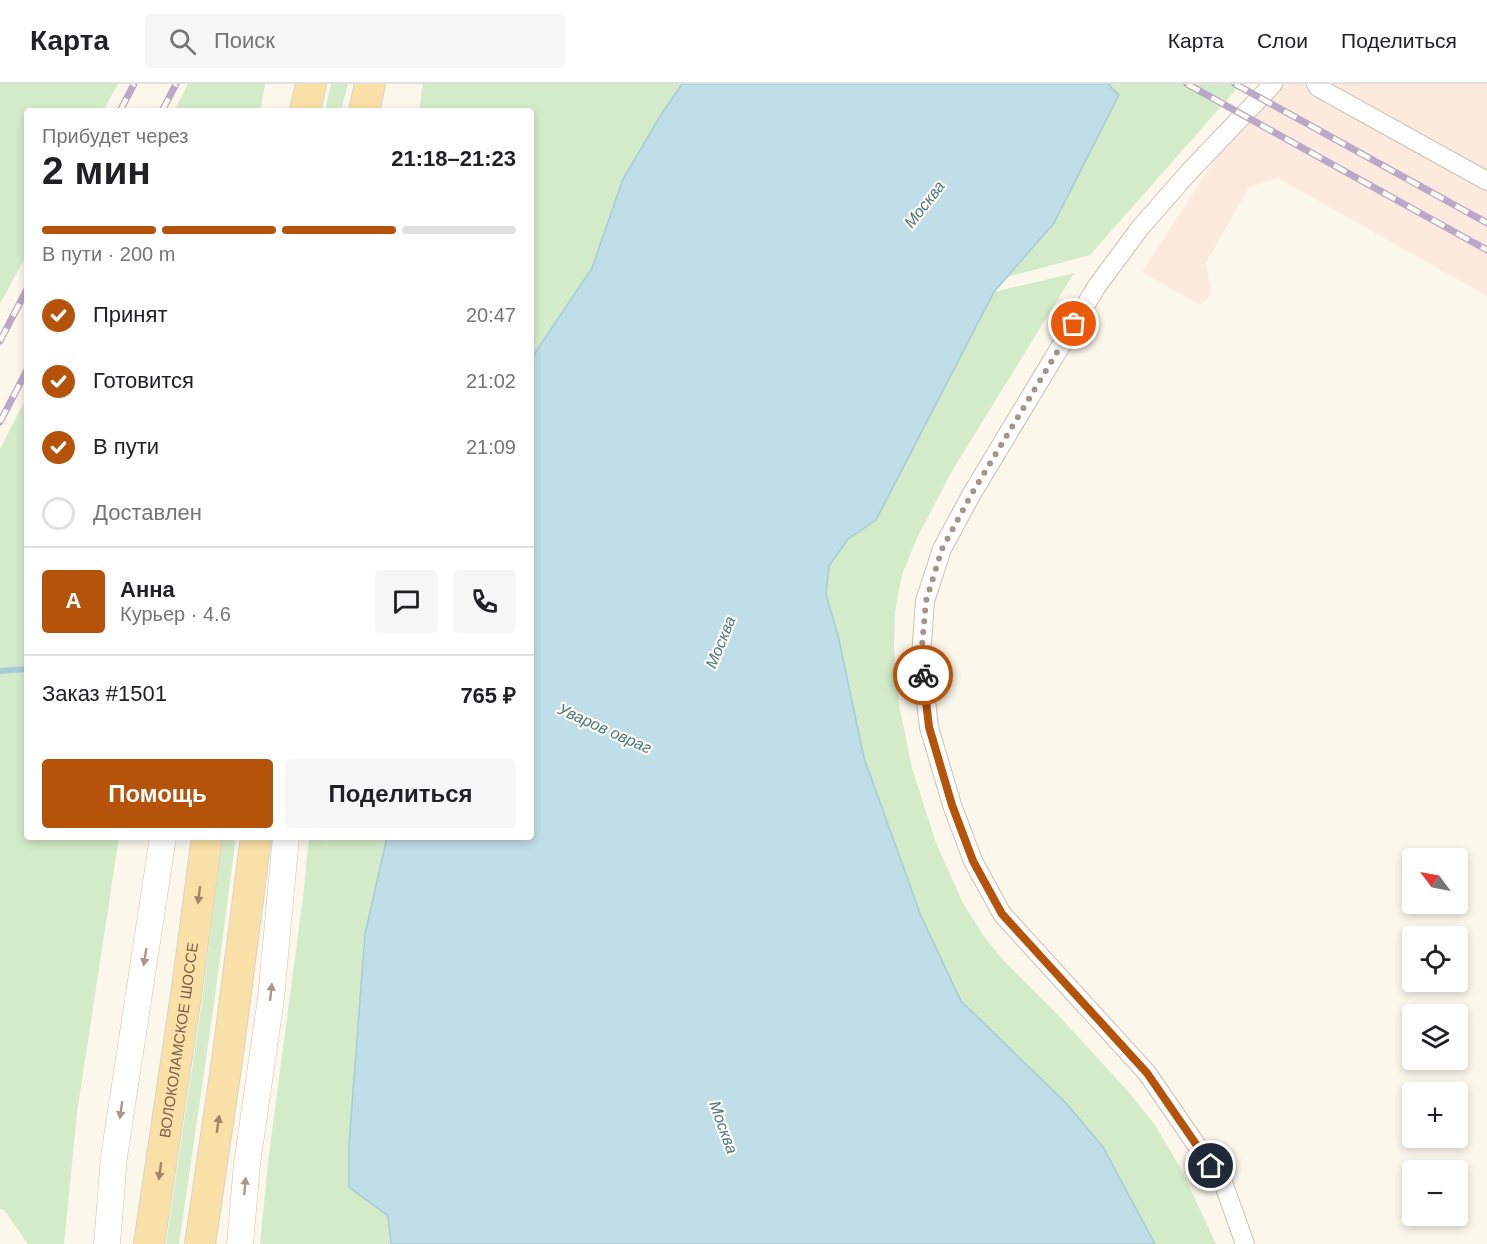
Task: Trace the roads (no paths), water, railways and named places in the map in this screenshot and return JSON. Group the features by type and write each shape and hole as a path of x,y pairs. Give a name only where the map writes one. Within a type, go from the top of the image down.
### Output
{"main road":[{"path":"292,108 300,84"},
{"path":"306,108 311,84"},
{"path":"365,108 370,84"},
{"path":"107,1244 114,1157 164,840"},
{"name":"ВОЛОКОЛАМСКОЕ ШОССЕ","path":"149,1244 207,840"},
{"path":"200,1244 227,1062 256,840"},
{"path":"240,1244 248,1164 271,998 286,840"}],"street":[{"path":"1245,1244 1224,1185 1147,1073 1002,914 973,861 952,805 929,727 921,657 926,601 942,549 971,495 1097,286 1140,228 1189,172 1273,84"},
{"path":"1316,84 1319,88 1487,181"}],"water":[{"name":"Москва","path":"682,84 1108,84 1119,95 1054,223 994,292 876,520 848,539 829,566 826,595 838,635 864,758 921,916 961,1001 1066,1103 1103,1147 1155,1244 391,1244 388,1216 349,1187 349,1145 365,934 386,840 534,840 534,355 592,268 623,179"}],"waterway":[{"name":"Уваров овраг","path":"0,671 24,669"}],"railway":[{"path":"122,108 134,84"},
{"path":"164,108 176,84"},
{"path":"1187,84 1487,250"},
{"path":"1235,84 1487,223"},
{"path":"0,341 24,295"},
{"path":"0,422 24,376"}]}
